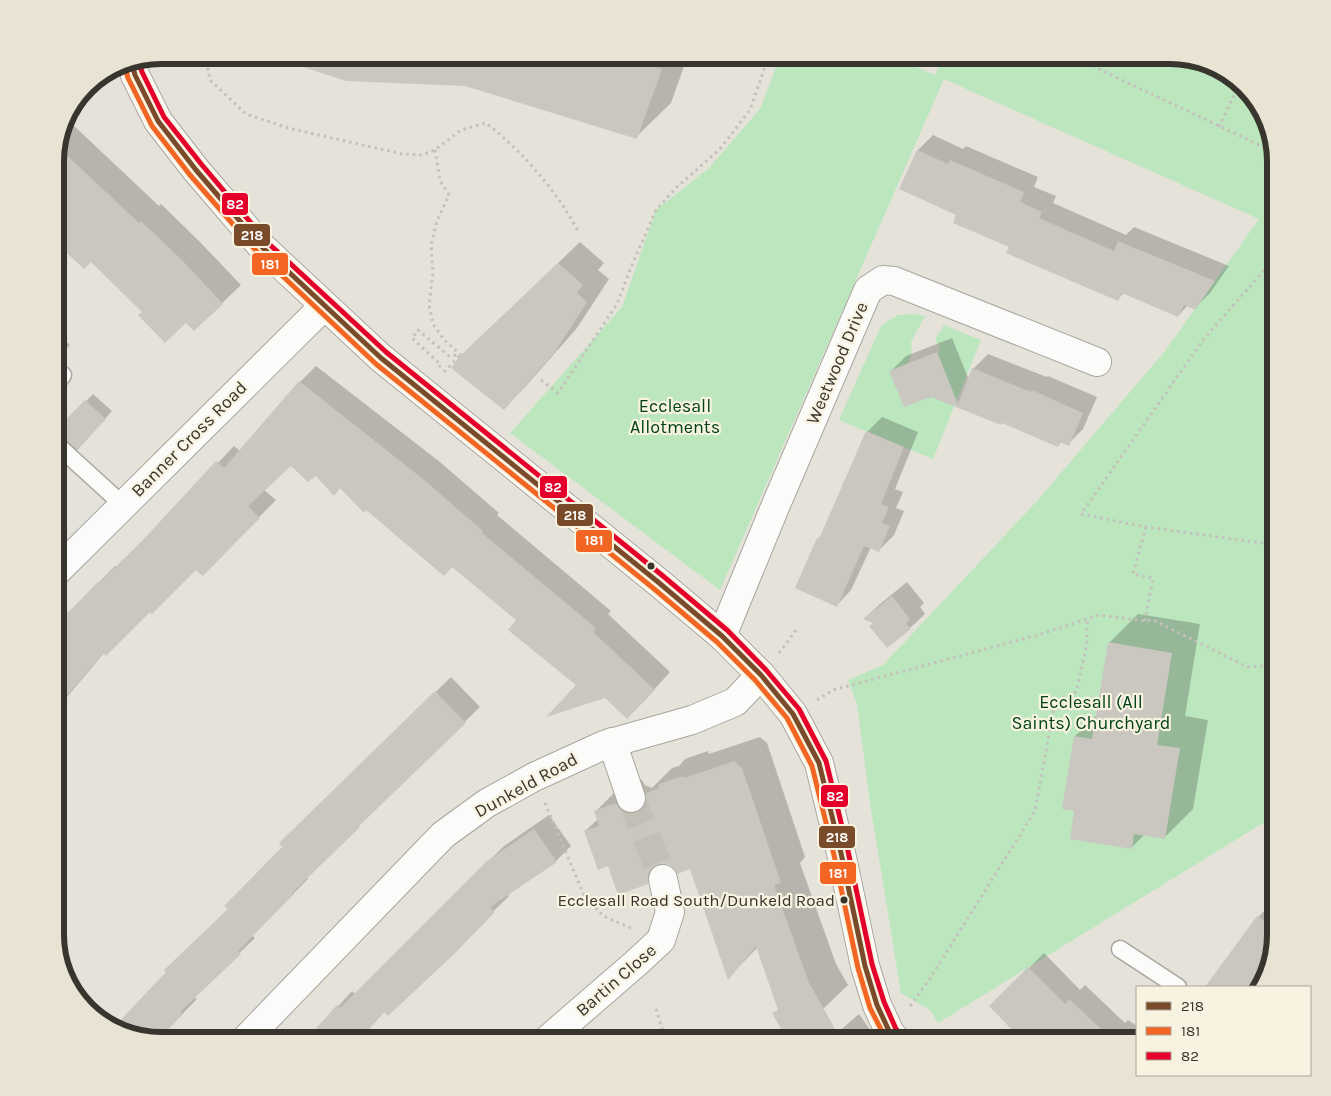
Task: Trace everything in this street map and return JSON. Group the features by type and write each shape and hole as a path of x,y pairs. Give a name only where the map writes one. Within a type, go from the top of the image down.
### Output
{"street":[{"path":"133,68 135,75 158,121 196,170 263,248 381,358 426,392 722,636 761,675 793,714 819,763 841,853 865,966 876,1005 890,1032"},
{"name":"Weetwood Drive","path":"722,636 868,290 883,280 894,281 1097,362"},
{"name":"Banner Cross Road","path":"64,564 324,306"},
{"name":"Dunkeld Road","path":"253,1032 443,835 488,803 534,777 604,744 692,720 734,702 761,675"},
{"path":"612,742 631,798"},
{"name":"Bartin Close","path":"556,1032 661,940 670,912 663,879"}],"lane":[{"path":"64,451 123,505"},
{"path":"1120,949 1176,986"}],"path":[{"path":"207,64 210,80 246,114 288,128 402,154 422,155 435,150 461,130 486,122 510,141 528,162 568,212 578,231"},
{"path":"541,380 558,393 617,304 656,210 677,187 720,149 750,110 766,64"},
{"path":"1088,64 1266,148"},
{"path":"1220,127 1236,90"},
{"path":"435,150 440,180 449,195 437,221 431,245 432,273 429,305 433,324 444,340 461,354"},
{"path":"1267,267 1203,340 1081,514 1146,528 1267,544"},
{"path":"1145,621 1153,578 1133,574 1146,528"},
{"path":"793,714 833,690 1038,635 1099,615 1145,621 1153,620 1248,667 1267,666"},
{"path":"906,1011 929,980 1035,811 1056,701 1076,692 1087,644 1087,619"},
{"path":"534,777 583,893 603,916 661,940"},
{"path":"656,1009 663,1032"}],"green space":[{"name":"Ecclesall (All Saints) Churchyard","path":"778,64 910,64 935,75 940,64 1170,64 1202,69 1219,77 1234,88 1254,112 1262,129 1265,142 1267,154 1267,821 938,1023 930,1010 901,993 870,803 857,704 848,680 883,665 1037,501 1165,351 1259,219 944,79 720,590 510,433 622,307 656,210 709,168 760,109"},
{"path":"914,314 925,316 911,342 912,353 908,364 890,371 904,407 951,389 937,352 941,350 935,339 944,325 981,340 933,459 839,420 881,326 898,315"}],"building":[{"path":"294,64 647,64 662,69 637,139 465,86 346,81"},
{"path":"917,150 948,164 950,160 1024,192 1020,202 1042,212 1039,218 1114,251 1118,241 1215,281 1195,310 1184,305 1178,317 1122,293 1118,301 1006,253 1009,247 953,223 956,215 899,189"},
{"path":"64,153 139,223 141,221 183,261 223,304 194,331 186,323 165,343 138,315 142,312 91,262 84,269 64,250"},
{"path":"558,263 583,285 577,293 587,302 555,352 504,410 451,368 461,355"},
{"path":"937,352 958,404 972,368 1031,392 1032,390 1083,413 1069,446 1060,442 1058,447 1002,423 1001,425 931,397 904,407 889,371"},
{"path":"299,381 423,479 483,531 482,533 596,628 593,632 655,690 627,719 605,698 546,717 576,685 508,630 516,620 452,567 444,576 366,510 364,513 340,488 334,496 316,476 308,482 291,466 248,506 260,518 203,576 196,570 106,656 104,653 64,699 64,617 142,541 216,461 224,468"},
{"path":"85,400 106,419 77,450 64,438 64,422"},
{"path":"866,431 904,447 881,504 889,507 882,523 890,526 879,552 864,546 837,607 795,588 817,538 819,539"},
{"path":"892,596 910,619 906,623 911,629 887,648 869,626 873,623 863,619"},
{"path":"1108,642 1172,653 1157,745 1180,748 1165,839 1134,834 1132,849 1070,839 1074,811 1062,809 1074,736 1092,739"},
{"path":"435,691 466,723 292,893 294,894 238,951 241,954 180,1012 183,1014 166,1032 142,1030 118,1022 166,972 164,970 228,909 224,906 282,847 279,843"},
{"path":"734,761 742,768 781,883 774,885 809,983 837,1032 783,1032 772,1013 778,1010 756,946 728,980 690,869 677,874 674,868 668,864 659,864 652,868 648,874 648,884 618,895 608,866 598,870 584,831 599,826 594,811 616,803 620,809 627,813 636,813 643,808 646,802 646,793 659,788 659,784 683,776 684,778"},
{"path":"534,829 557,862 490,907 495,912 453,955 388,1016 384,1012 366,1032 313,1032 337,1005 340,1008 487,861"},
{"path":"1257,916 1267,923 1265,954 1262,967 1253,986 1206,986"},
{"path":"1028,967 1065,1004 1069,999 1104,1032 1014,1032 989,1006"}],"tunnel":[{"path":"631,798 663,879"}],"transit line":[{"name":"82","path":"140,66 164,117 268,243 386,352 727,630 766,670 799,709 826,761 848,851 872,964 884,1002 899,1032"},
{"name":"218","path":"133,68 158,121 196,170 263,248 381,358 722,636 761,675 793,714 819,763 841,853 865,966 877,1005 890,1032"},
{"name":"181","path":"126,70 152,126 190,175 258,253 376,364 717,642 755,680 787,718 812,766 834,855 858,968 870,1008 882,1032"}],"place":[{"name":"Ecclesall Road South/Dunkeld Road","path":"844,900"}],"park label":[{"name":"Ecclesall Allotments","path":"675,416"}]}
